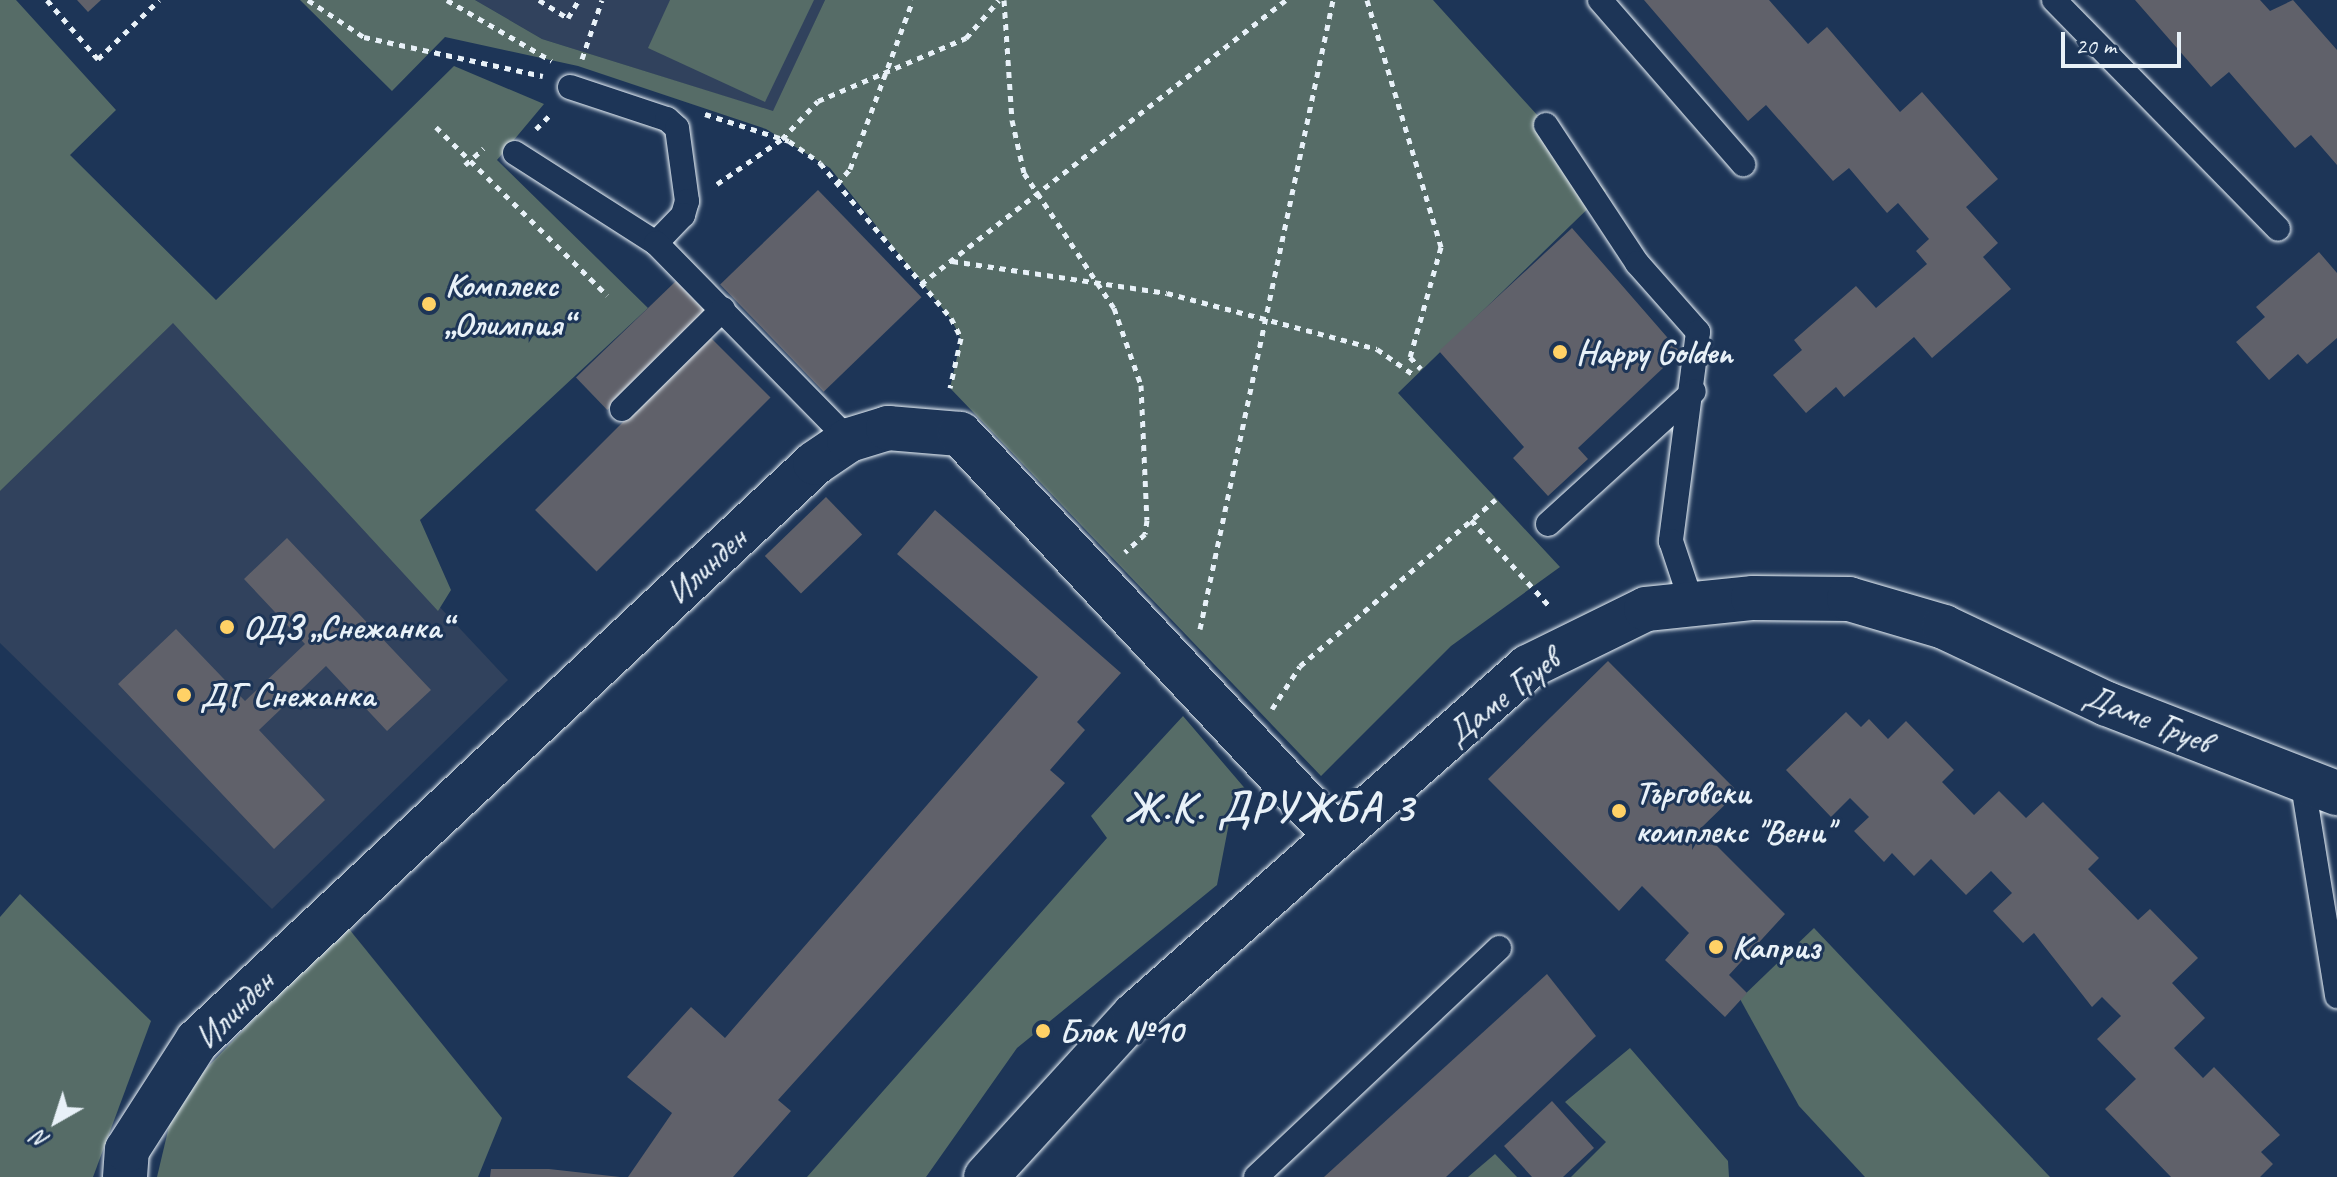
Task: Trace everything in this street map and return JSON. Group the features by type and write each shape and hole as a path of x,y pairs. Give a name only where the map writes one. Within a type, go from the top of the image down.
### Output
{"street":[{"name":"Илинден","path":"125,1177 127,1150 197,1041 784,491 849,440 888,428 960,434 1336,836"},
{"name":"Даме Груев","path":"986,1177 1134,1015 1528,667 1580,638 1646,609 1691,601 1849,599 1944,627 2107,704 2320,786"}],"lane":[{"path":"1600,0 1743,164"},
{"path":"2054,0 2278,229"},
{"path":"568,76 667,119 677,128 687,201 683,215 656,243"},
{"path":"1546,125 1637,263 1698,332 1694,391 1671,541 1691,601"},
{"path":"515,153 656,243 849,440"},
{"path":"622,409 723,309"},
{"path":"1548,524 1694,391"},
{"path":"2320,786 2337,996"},
{"path":"1256,1177 1499,948"}],"path":[{"path":"47,0 98,59 159,0"},
{"path":"308,0 364,37 568,76"},
{"path":"447,0 568,76"},
{"path":"539,0 568,18 579,0"},
{"path":"586,48 602,0"},
{"path":"837,184 850,169 913,0"},
{"path":"687,201 782,139 818,101 890,66 966,38 1002,0"},
{"path":"1002,0 1016,150 1127,336 1148,436 1141,444 1145,534 1096,580"},
{"path":"921,284 1041,195 1286,0"},
{"path":"1178,667 1196,646 1333,0"},
{"path":"1367,0 1441,247 1410,357 1421,369"},
{"path":"692,110 804,149 837,184 921,284 961,338 950,388"},
{"path":"436,127 468,163 607,295"},
{"path":"468,163 482,150"},
{"path":"952,261 1167,293 1265,322 1377,349 1414,375"},
{"path":"1279,693 1321,646 1496,499"},
{"path":"1471,520 1580,638"}],"shaded area":[{"path":"475,0 825,0 774,112 542,39"},
{"name":"ОДЗ „Снежанка“","path":"173,322 508,680 272,909 0,643 0,491"}],"green space":[{"name":"Комплекс „Олимпия“","path":"0,0 16,0 116,110 70,155 216,300 454,66 544,104 497,160 648,308 420,520 451,590 438,611 173,323 0,491"},
{"path":"300,0 475,0 542,39 773,111 825,0 1433,0 1606,191 1398,393 1560,567 1451,646 1321,776 950,388 961,339 951,319 830,168 766,129 578,66 445,37 392,91"},
{"path":"670,0 814,0 765,102 648,48"},
{"path":"1183,716 1248,792 1230,818 1217,885 1017,1048 926,1177 807,1177 1107,838 1091,816"},
{"path":"20,894 151,1021 93,1177 0,1177 0,917"},
{"path":"345,924 502,1118 478,1177 157,1177 175,1101"},
{"path":"1814,928 2050,1177 1865,1177 1799,1106 1740,999"},
{"path":"1630,1048 1728,1161 1729,1177 1571,1177 1606,1142 1565,1102"},
{"path":"1495,1154 1517,1177 1468,1177"}],"building":[{"path":"77,0 101,0 88,12"},
{"path":"1644,0 1769,0 1808,44 1827,27 1900,112 1922,92 1998,179 1966,207 1998,243 1983,257 2011,289 1932,358 1914,337 1844,397 1836,387 1806,413 1773,375 1802,350 1794,340 1856,286 1876,308 1927,264 1916,251 1929,239 1898,203 1887,213 1849,168 1833,181 1766,105 1748,121"},
{"path":"2135,0 2260,0 2270,11 2293,0 2337,50 2337,165 2311,135 2295,148 2229,72 2211,87"},
{"path":"818,190 922,297 824,392 720,284"},
{"name":"Happy Golden","path":"1572,228 1680,352 1578,448 1588,459 1548,496 1513,458 1524,447 1439,351"},
{"path":"2319,252 2337,273 2337,338 2307,364 2298,354 2269,380 2236,342 2265,317 2256,307"},
{"path":"676,281 707,313 607,410 576,378"},
{"path":"709,336 771,398 597,571 535,510"},
{"path":"826,497 862,534 801,593 765,556"},
{"path":"935,510 1121,673 1077,722 1085,730 1050,770 1065,783 778,1100 791,1111 733,1177 628,1177 672,1113 627,1077 691,1007 725,1038 1038,677 897,554"},
{"name":"ДГ Снежанка","path":"287,538 431,690 387,731 326,666 259,730 325,800 274,849 118,684 176,629 245,701 305,644 244,579"},
{"name":"Търговски комплекс \"Вени\"","path":"1608,661 1738,792 1700,829 1785,914 1729,975 1747,993 1725,1017 1665,960 1689,933 1642,886 1619,911 1488,779"},
{"path":"1846,712 1861,727 1869,719 1888,739 1906,721 1954,770 1942,782 1974,815 1999,791 2026,818 2043,802 2099,858 2088,869 2138,920 2150,909 2198,958 2172,983 2205,1018 2174,1048 2203,1078 2214,1067 2280,1135 2261,1152 2273,1164 2260,1177 2171,1177 2105,1109 2136,1079 2097,1039 2121,1016 2102,997 2092,1007 2034,933 2023,943 1993,911 2012,893 1991,871 1966,895 1931,859 1914,876 1892,853 1884,862 1854,831 1869,817 1850,798 1831,817 1786,770"},
{"path":"1547,974 1596,1036 1446,1177 1324,1177"},
{"path":"1552,1101 1594,1148 1563,1177 1532,1177 1504,1146"},
{"path":"491,1169 549,1169 620,1177 490,1177"}],"place":[{"name":"Комплекс „Олимпия“","path":"429,304"},
{"name":"Happy Golden","path":"1560,352"},
{"name":"ОДЗ „Снежанка“","path":"227,627"},
{"name":"ДГ Снежанка","path":"184,695"},
{"name":"Търговски комплекс \"Вени\"","path":"1619,811"},
{"name":"Каприз","path":"1716,947"},
{"name":"Блок №10","path":"1043,1031"}],"district":[{"name":"Ж.К. ДРУЖБА 3","path":"1270,808"}]}
